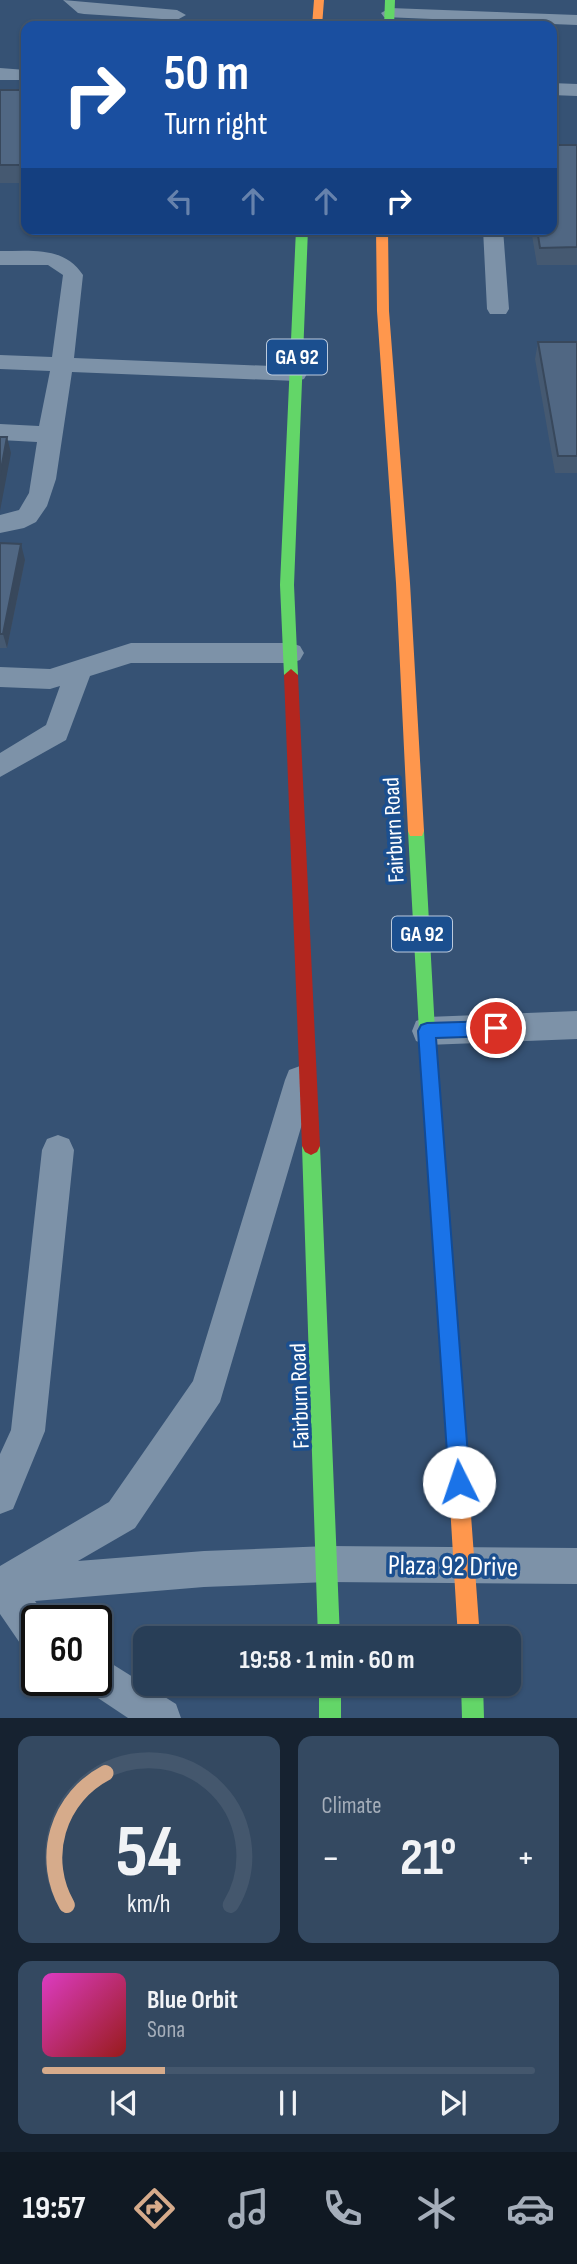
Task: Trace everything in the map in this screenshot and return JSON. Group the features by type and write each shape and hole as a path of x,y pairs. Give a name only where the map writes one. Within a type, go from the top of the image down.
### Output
{"main road":[{"path":"317,21 319,0"},
{"name":"Fairburn Road","path":"302,235 287,585 308,1054 329,1626"},
{"name":"Fairburn Road","path":"382,235 383,311 403,583 427,1031 468,1626"},
{"path":"330,1696 330,1718"},
{"path":"472,1696 473,1718"}],"lane":[{"path":"72,0 84,9 179,14"},
{"path":"389,13 577,20"},
{"path":"0,74 21,75"},
{"path":"557,89 577,90"},
{"path":"493,235 498,309"},
{"path":"0,258 54,259 68,265 73,275 62,364 38,505 23,520 0,524"},
{"path":"0,362 296,373"},
{"path":"0,432 49,435"},
{"path":"0,677 50,679 131,653 290,653"},
{"path":"0,766 57,732 79,670"},
{"path":"427,1031 577,1025"},
{"path":"21,1614 1,1586 122,1515 208,1390 308,1054"},
{"path":"0,1496 28,1431 58,1150"},
{"name":"Plaza 92 Drive","path":"1,1586 204,1569 328,1563 577,1566"},
{"path":"112,1685 162,1718"}],"building":[{"path":"0,90 21,90 21,165 0,165"},
{"path":"557,145 577,145 577,247 540,248 538,235 557,235"},
{"path":"538,342 577,342 577,456 558,456"},
{"path":"0,437 7,437 0,475"},
{"path":"0,543 21,544 3,634 0,634"}],"traffic: fast":[{"path":"389,21 390,0"},
{"path":"291,675 287,585 302,235"},
{"path":"416,831 459,1488"},
{"path":"311,1146 329,1626"},
{"path":"330,1696 330,1718"},
{"path":"472,1696 473,1718"}],"traffic: slow":[{"path":"317,21 319,0"},
{"path":"382,235 383,311 403,583 416,831"},
{"path":"459,1488 468,1626"}],"traffic: jam":[{"path":"291,675 311,1146"}],"route":[{"path":"459,1482 427,1031 496,1028"}]}
